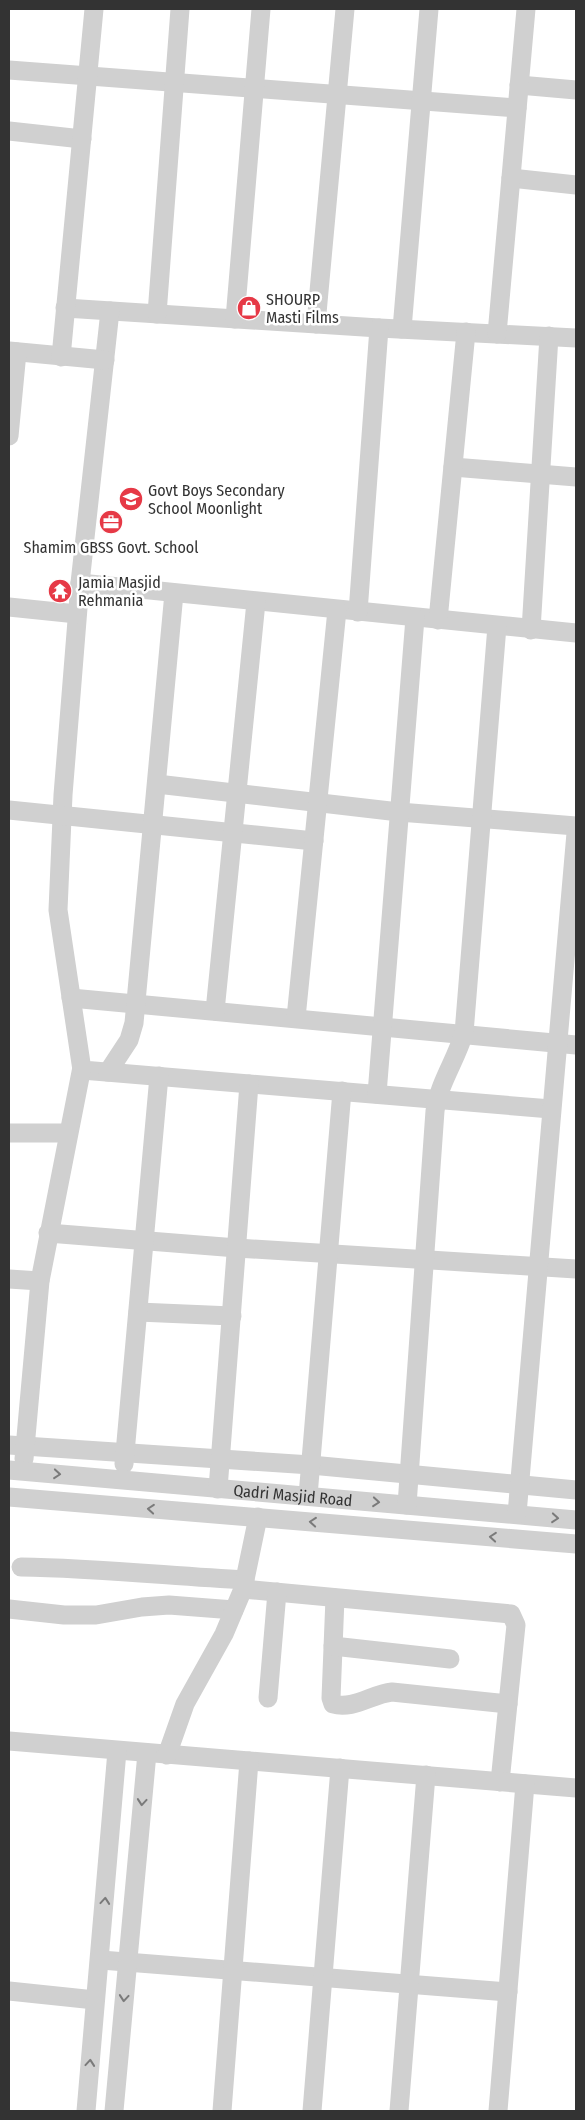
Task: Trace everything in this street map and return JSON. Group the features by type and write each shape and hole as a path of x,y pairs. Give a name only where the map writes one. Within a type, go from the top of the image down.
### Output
{"street":[{"path":"61,357 94,9"},
{"path":"156,314 180,9"},
{"path":"235,319 261,9"},
{"path":"316,324 345,9"},
{"path":"402,330 429,9"},
{"path":"498,334 526,9"},
{"path":"9,70 517,108"},
{"path":"519,85 576,90"},
{"path":"9,131 82,139"},
{"path":"511,178 576,185"},
{"path":"65,308 402,330 576,338"},
{"path":"16,1471 17,1446 40,1281 82,1067 58,910 62,815 77,614 110,311"},
{"path":"358,612 379,328"},
{"path":"438,620 466,332"},
{"path":"531,630 549,336"},
{"path":"9,436 13,352 104,360"},
{"path":"453,467 576,478"},
{"path":"80,583 531,630 576,633"},
{"path":"108,1072 129,1040 136,1003 174,593"},
{"path":"215,1010 256,602"},
{"path":"9,607 77,614"},
{"path":"296,1018 337,610"},
{"path":"377,1094 416,618"},
{"path":"407,1505 437,1099 464,1033 496,626"},
{"path":"157,784 399,812 576,826"},
{"path":"9,810 314,841"},
{"path":"517,1514 556,1043 576,833"},
{"path":"71,998 383,1025 576,1045"},
{"path":"82,1067 82,1070 551,1109"},
{"path":"123,1480 159,1076"},
{"path":"218,1489 249,1084"},
{"path":"308,1496 342,1091"},
{"path":"9,1133 68,1133"},
{"path":"48,1233 237,1248 539,1265 576,1269"},
{"path":"9,1278 40,1281"},
{"path":"138,1312 232,1316"},
{"path":"17,1446 311,1465 520,1483 576,1490"},
{"name":"Qadri Masjid Road","path":"16,1471 576,1520"},
{"name":"Qadri Masjid Road","path":"9,1497 576,1544"},
{"path":"167,1755 185,1704 224,1634 244,1585 258,1518"},
{"path":"21,1567 122,1570 244,1585 277,1592 511,1614 516,1625 500,1782"},
{"path":"268,1698 277,1592"},
{"path":"335,1598 331,1698 336,1705 360,1702 381,1693 392,1692 508,1704"},
{"path":"9,1610 64,1615 96,1615 142,1607 169,1605 234,1610"},
{"path":"333,1646 450,1659"},
{"path":"9,1741 525,1784 575,1783"},
{"path":"86,2111 95,2000 101,1960 117,1751"},
{"path":"114,2111 147,1753"},
{"path":"222,2111 249,1761"},
{"path":"312,2111 340,1768"},
{"path":"399,2111 426,1776"},
{"path":"498,2111 525,1784"},
{"path":"101,1960 508,1992"},
{"path":"9,1991 95,2000"}],"place":[{"name":"SHOURP Masti Films","path":"249,308"},
{"name":"Govt Boys Secondary School Moonlight","path":"131,499"},
{"name":"Shamim GBSS Govt. School","path":"111,522"},
{"name":"Jamia Masjid Rehmania","path":"60,591"}]}
